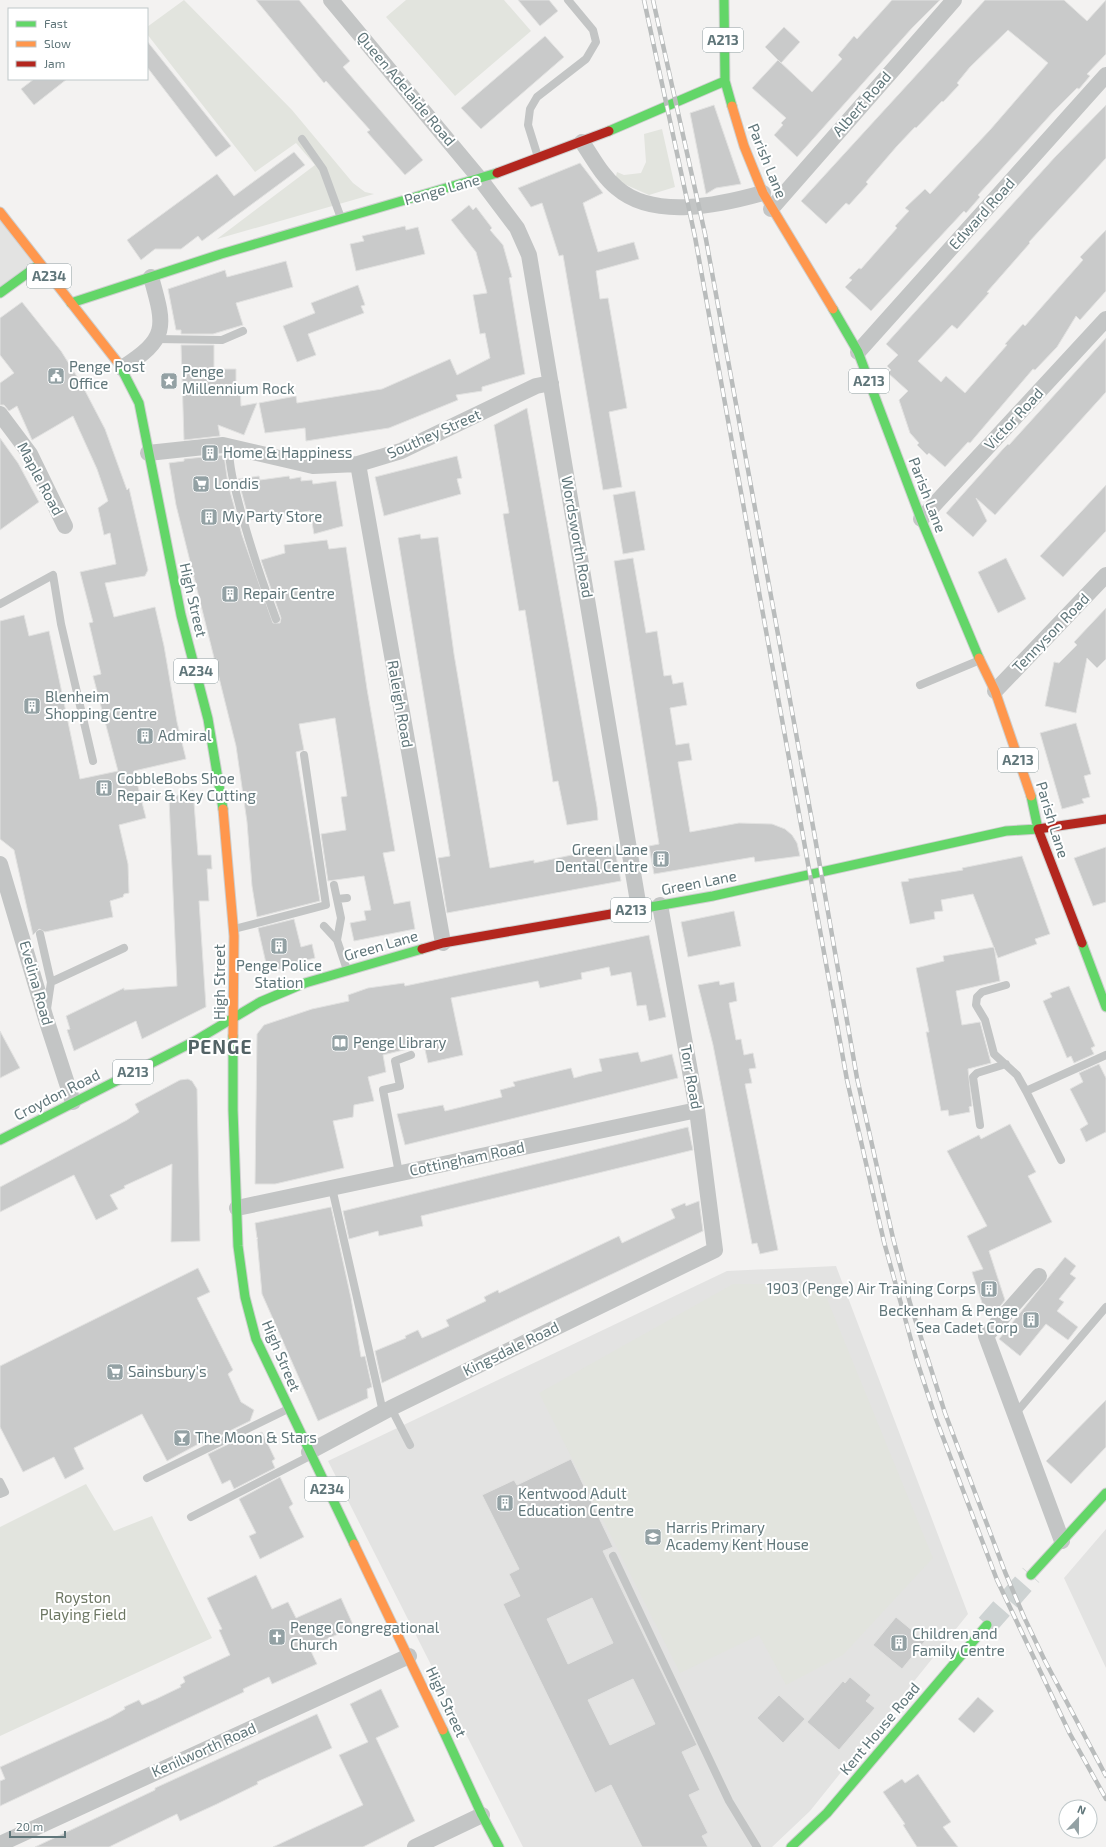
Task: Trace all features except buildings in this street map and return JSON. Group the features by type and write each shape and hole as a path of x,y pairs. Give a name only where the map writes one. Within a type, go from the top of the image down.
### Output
{"main road":[{"name":"Parish Lane","path":"724,0 725,81 744,146 762,193 830,303 858,352 921,519 980,660 995,691 1031,797 1038,829 1106,1007"},
{"name":"Penge Lane","path":"71,303 341,219 480,179 582,142 725,81"},
{"name":"High Street","path":"0,212 122,368 139,403 182,615 208,719 224,818 234,929 232,1110 238,1246 245,1297 256,1339 409,1656 482,1815 499,1847"},
{"path":"0,293 40,264"},
{"name":"Green Lane","path":"233,1019 260,1002 305,983 443,943 713,896 1006,831 1038,829 1106,819"},
{"name":"Croydon Road","path":"0,1140 193,1042 233,1019"},
{"path":"1030,1575 1106,1493"},
{"name":"Kent House Road","path":"791,1847 827,1813 986,1624"}],"street":[{"name":"Queen Adelaide Road","path":"331,0 480,179"},
{"name":"Albert Road","path":"771,209 954,0"},
{"name":"Edward Road","path":"858,352 1106,75"},
{"path":"582,142 605,176 630,198 648,204 665,207 726,203 762,193"},
{"name":"Wordsworth Road","path":"480,179 517,228 529,255 639,908"},
{"path":"122,368 150,349 156,339 161,325 160,310 151,277"},
{"name":"Victor Road","path":"921,519 1106,319"},
{"name":"Southey Street","path":"148,453 223,445 313,466 358,464 401,451 536,386 551,383"},
{"name":"Maple Road","path":"0,414 30,454 65,526"},
{"name":"Raleigh Road","path":"358,464 443,943"},
{"name":"Tennyson Road","path":"995,691 1106,575"},
{"name":"Evelina Road","path":"0,864 73,1102"},
{"name":"Torr Road","path":"660,905 697,1110 715,1250"},
{"name":"Cottingham Road","path":"237,1208 697,1110"},
{"name":"Kingsdale Road","path":"310,1453 387,1410 715,1250"},
{"path":"1039,1276 986,1336 1062,1541"},
{"name":"Kenilworth Road","path":"0,1844 409,1656"},
{"path":"415,1847 482,1815"}],"lane":[{"path":"538,158 528,125 530,109 537,97 586,59 596,42 593,30 568,0"},
{"path":"302,139 323,169 341,219"},
{"path":"156,339 222,340 243,331"},
{"path":"230,447 229,461 252,552 276,618"},
{"path":"0,604 53,575 61,624 93,762"},
{"path":"920,685 980,660"},
{"path":"234,929 326,905 304,755"},
{"path":"334,884 341,918 337,940"},
{"path":"337,899 347,898"},
{"path":"324,926 337,940 347,970"},
{"path":"40,934 51,982 46,1018"},
{"path":"51,982 124,948"},
{"path":"1006,985 982,992 976,1000 985,1020 994,1054 1017,1075 1061,1160"},
{"path":"399,1173 383,1090 400,1086 394,1061 411,1055"},
{"path":"1026,1091 1106,1055"},
{"path":"980,1125 973,1077 977,1072 1006,1064"},
{"path":"332,1188 387,1410 410,1445"},
{"path":"1015,1414 1106,1307"},
{"path":"147,1478 289,1409"},
{"path":"191,1517 310,1453"},
{"path":"0,1482 4,1492 0,1494"},
{"path":"613,1556 729,1801 757,1847"}],"shaded area":[{"path":"0,211 40,264 0,293"},
{"name":"Harris Primary Academy Kent House","path":"836,1266 968,1614 810,1811 772,1847 523,1847 328,1461 727,1271"},
{"path":"1106,1529 1106,1668 1064,1578"}],"green space":[{"path":"184,0 292,110 353,183 365,192 374,194 217,239 315,165 296,143 255,172 148,35 148,26"},
{"path":"406,0 504,0 531,31 455,96 386,17"},
{"path":"662,129 675,187 649,195 615,180 617,172 624,175 641,173 646,162 644,134"},
{"path":"733,1284 821,1284 933,1558 843,1655 786,1685 759,1635 680,1673 539,1393"},
{"name":"Royston Playing Field","path":"86,1484 114,1531 152,1516 212,1638 0,1736 0,1527"}],"tunnel":[{"path":"987,1625 1031,1575"}],"railway":[{"path":"644,0 695,237 847,1080 884,1242 916,1358 936,1419 997,1580 1070,1734 1106,1799"},
{"path":"653,0 705,234 814,832 857,1078 893,1238 910,1303 945,1413 1005,1572 1045,1661 1106,1776"}],"traffic: fast":[{"path":"724,0 725,81 732,106"},
{"path":"609,131 725,81"},
{"path":"71,303 221,254 497,173"},
{"path":"0,293 40,264"},
{"path":"833,309 858,352 921,519 979,658"},
{"path":"119,364 139,403 181,615 208,719 223,809"},
{"path":"611,914 713,896 1006,831 1038,829 1031,796"},
{"path":"1082,943 1106,1007"},
{"path":"0,1140 193,1042 260,1002 305,983 422,949"},
{"path":"233,1036 233,1110 238,1246 245,1297 256,1339 354,1544"},
{"path":"1031,1575 1106,1493"},
{"path":"791,1847 827,1813 987,1625"},
{"path":"443,1730 482,1815 499,1847"}],"traffic: slow":[{"path":"732,106 744,146 763,193 833,309"},
{"path":"0,212 119,364"},
{"path":"979,658 995,691 1031,796"},
{"path":"223,809 234,936 233,1036"},
{"path":"354,1544 443,1730"}],"traffic: jam":[{"path":"497,173 609,131"},
{"path":"1082,943 1038,829 1106,819"},
{"path":"422,949 443,943 611,914"}],"place":[{"name":"Penge Post Office","path":"56,376"},
{"name":"Penge Millennium Rock","path":"169,381"},
{"name":"Home & Happiness","path":"210,453"},
{"name":"Londis","path":"201,484"},
{"name":"My Party Store","path":"209,517"},
{"name":"Repair Centre","path":"230,594"},
{"name":"Blenheim Shopping Centre","path":"32,706"},
{"name":"Admiral","path":"145,736"},
{"name":"CobbleBobs Shoe Repair & Key Cutting","path":"104,788"},
{"name":"Green Lane Dental Centre","path":"661,859"},
{"name":"Penge Police Station","path":"279,946"},
{"name":"Penge Library","path":"340,1043"},
{"name":"1903 (Penge) Air Training Corps","path":"989,1289"},
{"name":"Beckenham & Penge Sea Cadet Corp","path":"1031,1320"},
{"name":"Sainsbury's","path":"115,1372"},
{"name":"The Moon & Stars","path":"182,1438"},
{"name":"Kentwood Adult Education Centre","path":"505,1503"},
{"name":"Harris Primary Academy Kent House","path":"653,1537"},
{"name":"Penge Congregational Church","path":"277,1637"},
{"name":"Children and Family Centre","path":"899,1643"}],"district":[{"name":"PENGE","path":"220,1047"}]}
